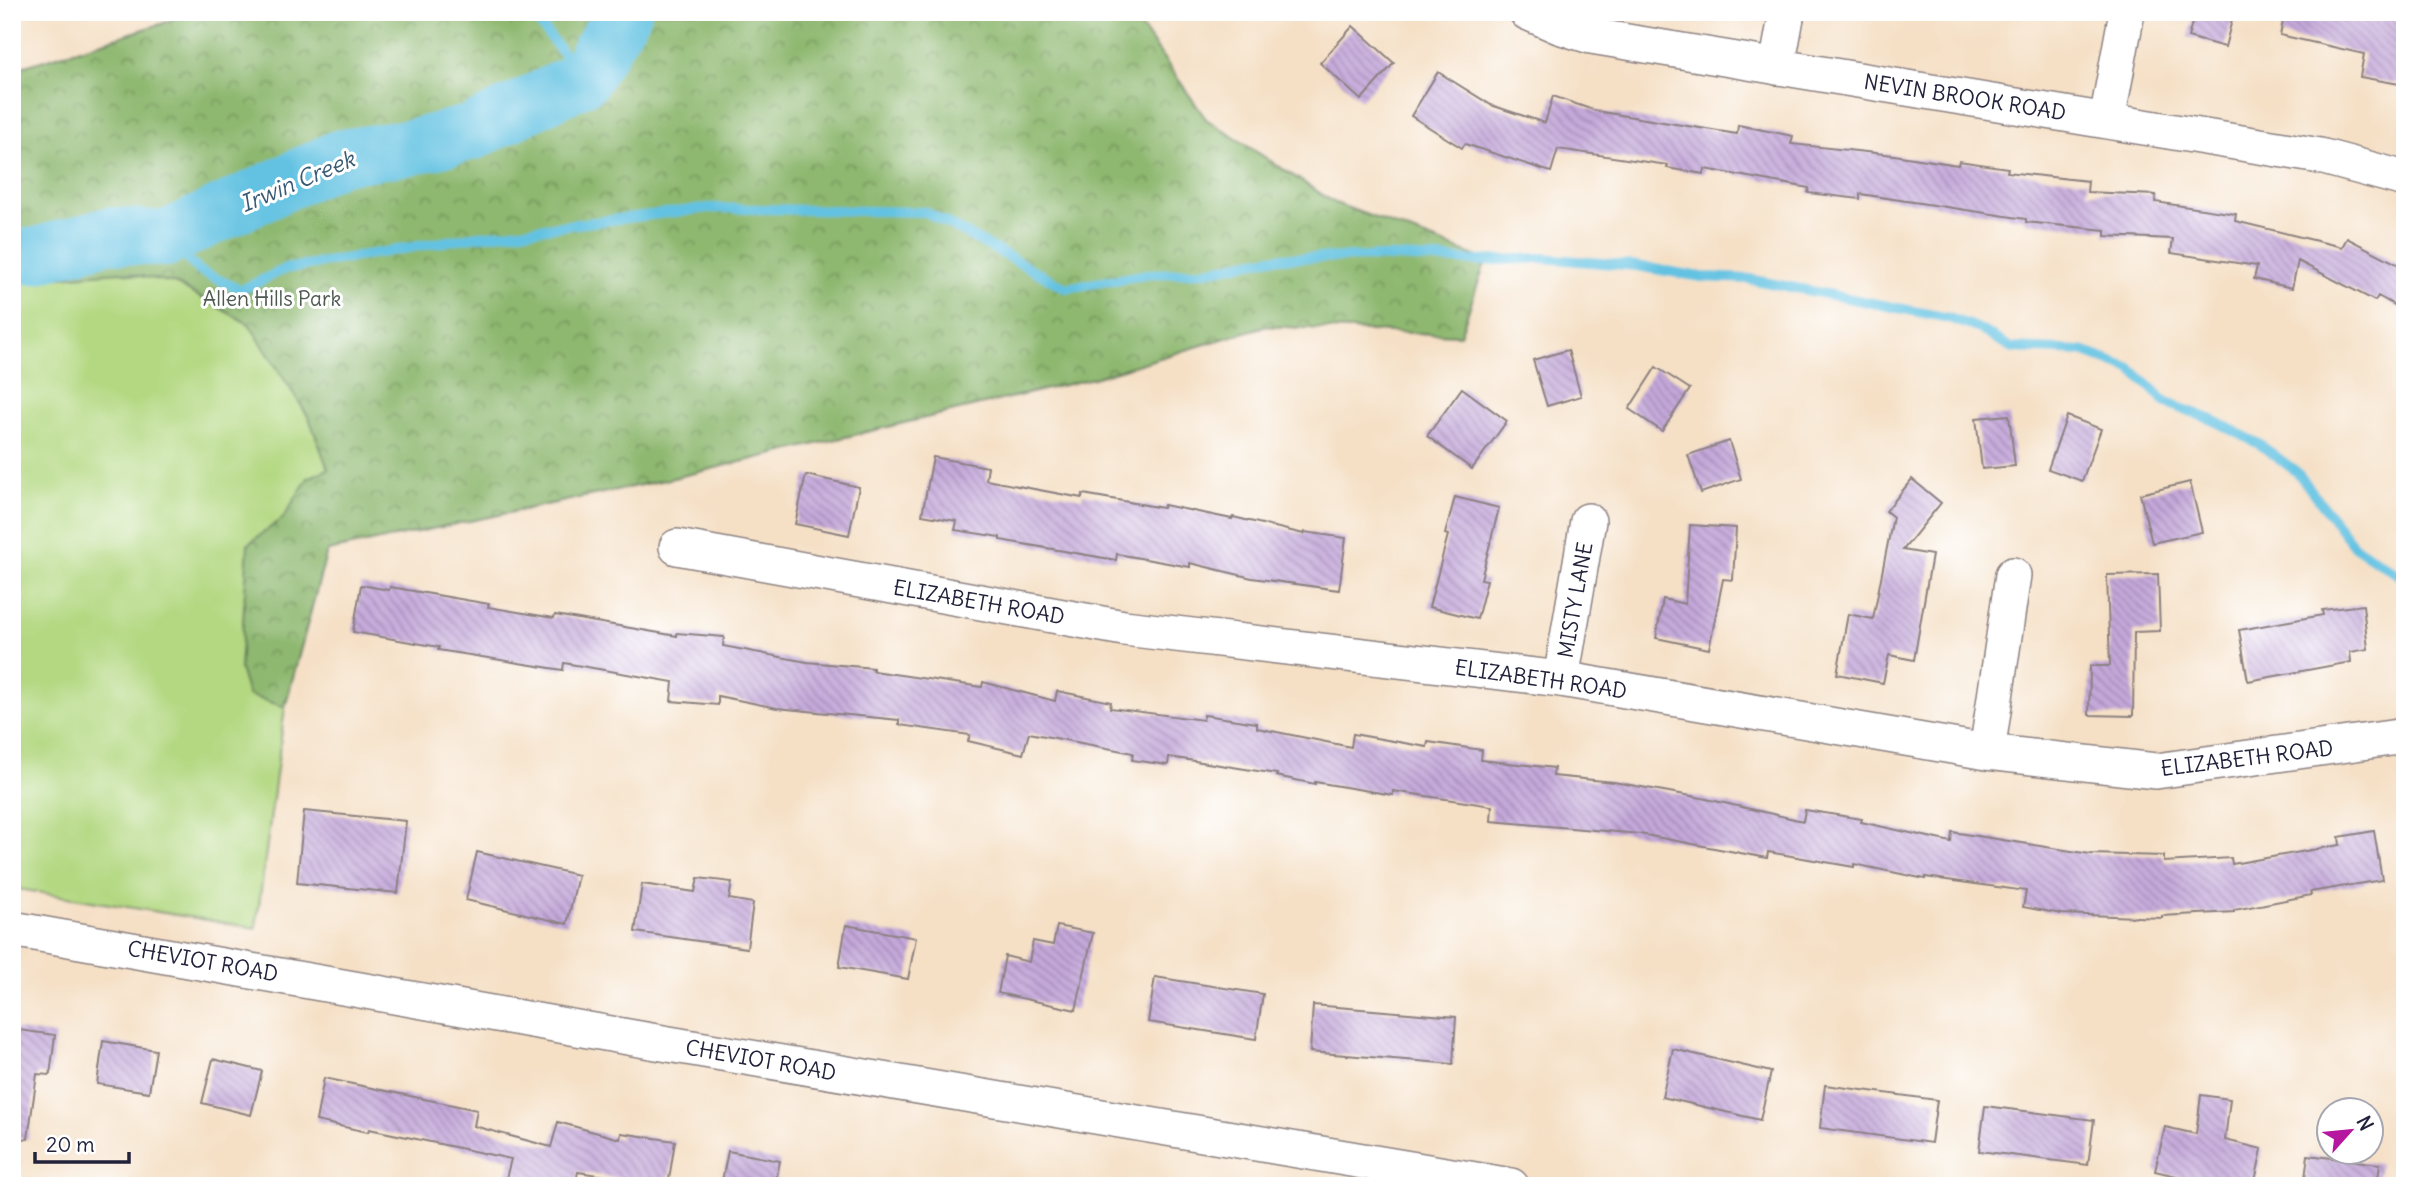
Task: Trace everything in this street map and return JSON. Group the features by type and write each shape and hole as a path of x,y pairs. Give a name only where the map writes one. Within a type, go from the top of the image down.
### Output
{"street":[{"name":"NEVIN BROOK ROAD","path":"1527,12 1591,36 2319,156 2405,179"},
{"path":"1777,67 1787,12"},
{"path":"2107,120 2127,12"},
{"name":"MISTY LANE","path":"1561,679 1588,521"},
{"name":"ELIZABETH ROAD","path":"677,547 1124,628 1561,679 1987,752 2156,771 2405,736"},
{"path":"1987,752 2013,575"},
{"name":"CHEVIOT ROAD","path":"12,929 1409,1178 1511,1186"}],"green space":[{"name":"Allen Hills Park","path":"183,12 1131,12 1206,119 1335,203 1486,260 1460,335 1265,326 1093,378 669,479 327,551 285,707 248,695 240,669 248,544 283,518 308,478 328,469 309,418 249,324 174,283 120,272 12,281 12,70 167,22"},
{"name":"Allen Hills Park","path":"1131,12 1206,119 1335,203 1486,260 1460,335 1265,326 1093,378 669,479 327,551 285,707 256,928 12,888 12,70"}],"building":[{"path":"2195,12 2234,12 2225,47 2188,37"},
{"path":"2285,12 2354,12 2405,21 2405,85 2360,77 2364,54 2280,35"},
{"path":"1353,26 1394,63 1361,100 1320,63"},
{"path":"1438,72 1491,105 1545,123 1553,96 1596,111 1737,134 1738,125 1793,136 1791,144 1958,165 1959,161 2008,168 2007,172 2088,181 2087,192 2156,195 2155,202 2236,214 2235,221 2342,247 2347,238 2405,268 2405,311 2378,296 2375,301 2298,261 2292,288 2254,279 2257,266 2171,253 2173,239 2105,236 2105,230 2026,222 2026,219 1860,194 1860,199 1808,193 1809,188 1705,169 1704,174 1667,168 1668,165 1558,149 1551,172 1465,144 1462,148 1411,116"},
{"path":"1568,350 1581,396 1547,406 1533,360"},
{"path":"1656,367 1690,389 1662,431 1629,409"},
{"path":"1462,388 1507,421 1472,469 1427,436"},
{"path":"2009,415 2015,466 1982,469 1976,418"},
{"path":"2067,416 2101,429 2082,481 2048,469"},
{"path":"1729,441 1741,479 1701,493 1688,455"},
{"path":"933,457 988,467 986,480 1082,498 1083,494 1163,508 1164,505 1232,519 1233,517 1304,534 1346,538 1339,590 1252,578 1190,563 1190,567 1117,554 1116,560 955,530 957,521 922,515"},
{"path":"806,475 859,487 849,535 795,524"},
{"path":"1912,479 1941,503 1903,550 1932,555 1914,660 1889,655 1883,683 1837,674 1848,614 1873,619 1893,517 1886,511"},
{"path":"2190,482 2202,532 2152,543 2140,494"},
{"path":"1455,497 1499,508 1481,579 1487,580 1477,619 1429,607"},
{"path":"1690,525 1736,528 1733,580 1723,579 1709,649 1656,638 1663,599 1685,604"},
{"path":"2158,574 2160,631 2134,632 2133,716 2089,715 2090,666 2110,666 2107,575"},
{"path":"361,585 389,590 390,587 489,604 488,607 554,618 555,615 677,636 677,633 724,637 723,646 807,662 873,668 873,671 982,687 983,682 1055,701 1057,691 1111,702 1110,708 1203,720 1204,715 1257,723 1257,728 1351,747 1353,734 1427,747 1428,742 1482,750 1481,760 1554,768 1553,776 1614,782 1702,798 1803,821 1805,810 1862,819 1861,822 1951,842 1952,832 2090,854 2164,856 2164,862 2231,858 2232,864 2340,845 2339,837 2374,831 2382,880 2310,892 2311,895 2234,912 2162,918 2062,914 2023,907 2026,891 1925,879 1854,864 1854,867 1768,852 1767,858 1640,834 1491,821 1492,806 1393,791 1393,795 1315,784 1276,776 1277,774 1169,757 1168,765 1132,760 1133,753 1029,733 1023,754 968,741 970,735 899,725 899,720 777,708 718,696 718,705 671,701 673,682 564,663 563,670 438,650 439,647 353,632"},
{"path":"2363,605 2368,649 2350,652 2351,662 2248,681 2239,630 2323,615 2322,610"},
{"path":"304,811 406,821 398,893 297,883"},
{"path":"477,852 578,875 567,924 466,900"},
{"path":"698,878 732,882 729,899 753,903 747,948 635,932 642,884 695,892"},
{"path":"846,925 916,938 908,979 839,967"},
{"path":"1057,926 1093,933 1076,1010 998,993 1005,956 1029,962 1033,941 1053,945"},
{"path":"1155,977 1263,994 1256,1039 1148,1022"},
{"path":"1313,1005 1456,1017 1453,1064 1310,1052"},
{"path":"12,1029 55,1035 50,1075 37,1074 28,1139 12,1138"},
{"path":"103,1041 156,1050 149,1092 97,1084"},
{"path":"1673,1049 1771,1072 1760,1120 1662,1097"},
{"path":"213,1059 262,1071 251,1115 202,1103"},
{"path":"324,1078 477,1110 474,1126 551,1147 558,1122 620,1139 621,1133 675,1141 668,1186 578,1172 575,1186 504,1186 511,1159 369,1129 368,1132 316,1121"},
{"path":"1825,1085 1937,1100 1931,1143 1820,1128"},
{"path":"2201,1095 2230,1099 2225,1140 2262,1149 2254,1186 2218,1186 2155,1171 2165,1127 2196,1134"},
{"path":"1985,1106 2094,1120 2088,1165 1979,1151"},
{"path":"728,1151 780,1161 775,1186 721,1186"},
{"path":"2308,1155 2316,1156 2316,1166 2380,1166 2377,1186 2304,1186"}],"waterway":[{"path":"530,12 583,78"},
{"name":"Irwin Creek","path":"12,256 33,256 109,235 165,239 341,157 412,147 473,132 583,78 624,12"},
{"path":"165,239 200,271 241,290 285,269 472,237 708,208 926,212 1066,288 1149,274 1201,272 1271,258 1393,257 1478,261 1542,258 1637,266 1701,277 1749,279 1949,318 1977,328 2012,348 2082,351 2131,369 2167,403 2213,420 2259,444 2297,472 2354,546 2405,579"}]}
